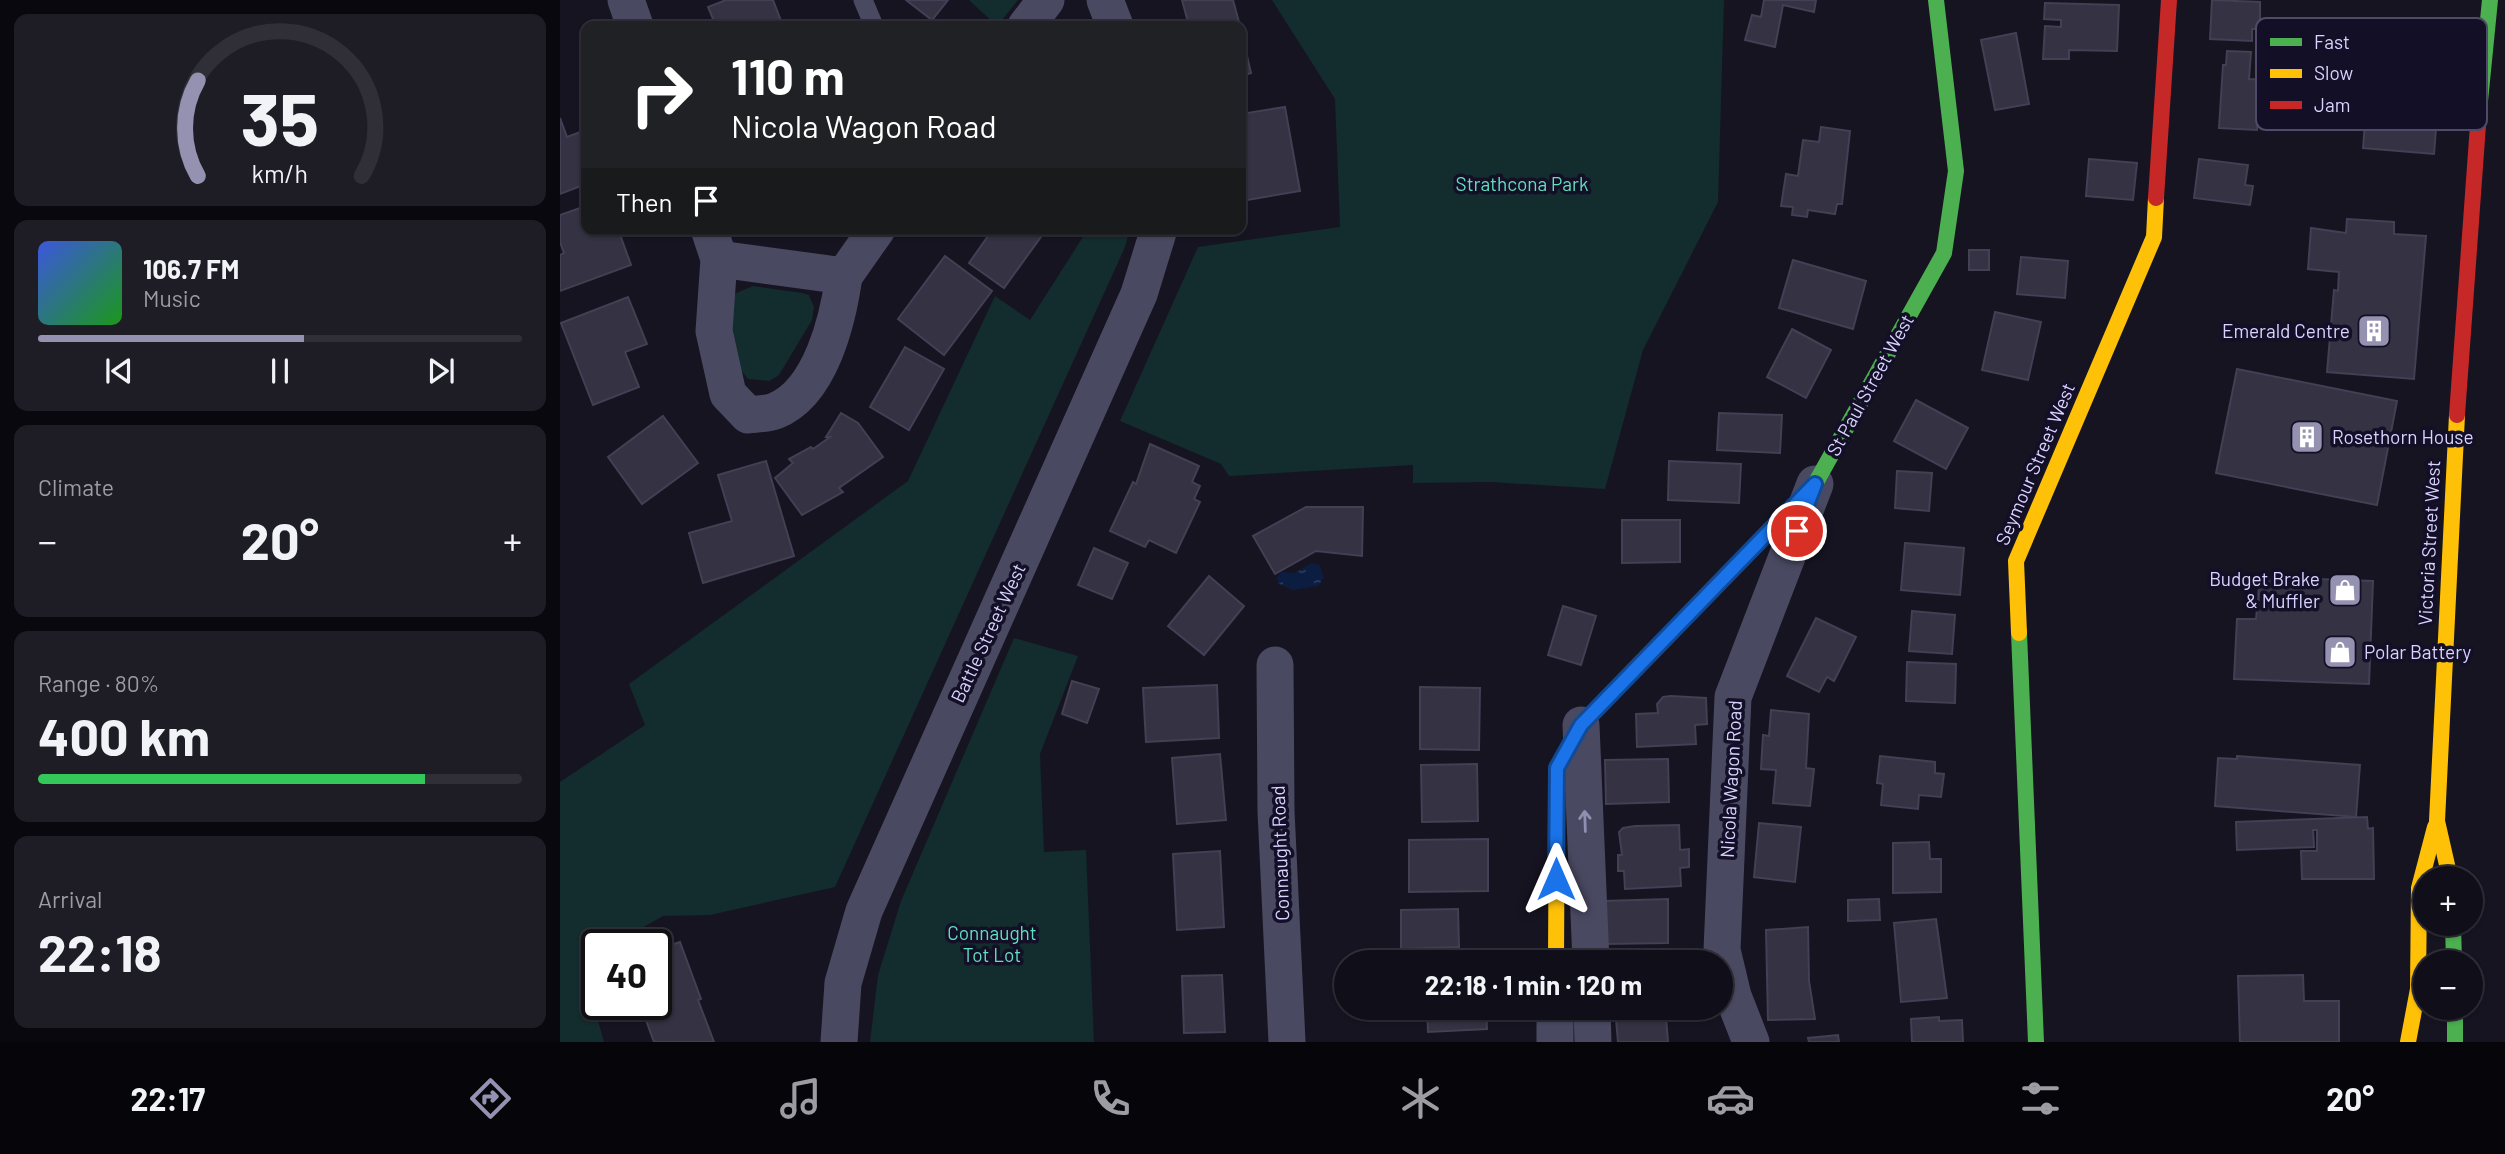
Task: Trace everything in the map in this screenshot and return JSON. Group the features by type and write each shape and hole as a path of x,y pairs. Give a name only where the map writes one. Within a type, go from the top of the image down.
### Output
{"street":[{"path":"626,0 633,21"},
{"path":"1030,21 1046,0"},
{"path":"1105,0 1113,21"},
{"name":"St Paul Street West","path":"1556,950 1557,768 1581,725 1815,484 1944,253 1956,171 1936,0"},
{"name":"Seymour Street West","path":"2036,1042 2016,562 2154,237 2169,0"},
{"name":"Victoria Street West","path":"2487,29 2490,0"},
{"name":"Victoria Street West","path":"2447,866 2437,821 2448,556 2477,130"},
{"path":"844,276 777,265 714,244 714,331 728,394 748,415 775,411 810,385 839,312 844,276 873,235"},
{"name":"Battle Street West","path":"839,1042 843,983 864,911 1134,307 1157,235"},
{"name":"Nicola Wagon Road","path":"1751,1042 1733,996 1722,950 1733,697 1815,484"},
{"name":"Connaught Road","path":"1275,665 1276,811 1287,1042"},
{"path":"1581,725 1590,950"},
{"path":"2408,1042 2418,989 2419,888 2437,821"},
{"path":"1555,1042 1556,1020"},
{"path":"1592,1020 1593,1042"},
{"path":"2455,1020 2455,1042"}],"lane":[{"path":"863,0 872,21"}],"green space":[{"path":"969,0 1018,0 1001,21 992,21"},
{"name":"Strathcona Park","path":"1272,0 1724,0 1718,202 1643,350 1605,489 1491,482 1413,483 1413,465 1229,476 1221,464 1120,421 1198,247 1340,227 1335,99"},
{"path":"1084,235 1128,235 835,887 710,915 663,916 640,929 581,929 581,1020 598,1020 604,1042 560,1042 560,782 645,725 629,684 908,481 995,296 1030,320"},
{"path":"753,286 809,295 814,307 812,320 779,375 769,381 748,379 741,370 723,311 734,294"},
{"name":"Connaught Tot Lot","path":"1014,638 1078,656 1040,754 1044,852 1086,850 1094,1042 870,1042 878,975 901,901"}],"water":[{"path":"1312,563 1319,565 1324,577 1318,586 1292,590 1278,583 1277,577 1282,572 1295,573"}],"building":[{"path":"726,0 773,0 781,21 714,21 708,7"},
{"path":"906,0 948,0 932,20"},
{"path":"1182,0 1233,0 1239,21 1188,21"},
{"path":"1764,0 1816,0 1814,12 1783,5 1775,47 1745,40 1752,15 1761,17"},
{"path":"2212,0 2260,2 2260,18 2256,18 2256,29 2252,29 2252,41 2210,39"},
{"path":"2045,3 2119,5 2117,51 2069,50 2069,59 2043,59 2045,26 2061,27 2061,20 2044,19"},
{"path":"2016,33 2029,104 1995,110 1981,40"},
{"path":"2227,51 2251,52 2249,79 2256,79 2256,130 2219,128 2223,65 2226,65"},
{"path":"1246,52 1251,73 1246,74"},
{"path":"1285,107 1300,191 1246,200 1246,113"},
{"path":"560,118 567,137 581,132 581,186 560,194"},
{"path":"1821,127 1850,131 1842,204 1837,204 1835,214 1808,210 1807,217 1792,215 1793,207 1781,206 1786,174 1798,176 1803,140 1819,142"},
{"path":"2364,130 2436,130 2434,154 2363,148"},
{"path":"2089,159 2137,163 2133,200 2086,196"},
{"path":"2199,159 2248,165 2245,185 2253,186 2250,205 2194,198"},
{"path":"581,208 581,235 620,235 631,265 560,291 560,255 564,253 560,242 560,215"},
{"name":"Emerald Centre","path":"2347,219 2394,222 2394,234 2426,236 2414,379 2327,372 2334,290 2338,291 2339,272 2308,269 2311,228 2346,233"},
{"path":"989,235 1042,235 1004,288 969,263"},
{"path":"1969,250 1989,250 1989,270 1969,270"},
{"path":"945,256 992,291 944,355 898,319"},
{"path":"2021,257 2068,261 2065,298 2017,294"},
{"path":"1793,260 1866,281 1853,329 1779,308"},
{"path":"628,297 647,344 625,352 639,387 593,405 561,323"},
{"path":"1995,312 2041,322 2028,380 1982,370"},
{"path":"1792,329 1831,350 1806,398 1767,377"},
{"path":"905,347 944,369 909,430 870,407"},
{"name":"Rosethorn House","path":"2237,369 2397,401 2377,505 2216,473"},
{"path":"1916,400 1968,428 1946,469 1894,441"},
{"path":"841,413 858,423 883,457 839,488 843,492 802,515 775,478 793,463 789,459 811,447 813,449 830,437 826,437"},
{"path":"1719,413 1782,415 1780,453 1717,450"},
{"path":"663,416 698,463 642,504 608,457"},
{"path":"1150,444 1199,466 1192,482 1200,486 1194,499 1200,502 1176,553 1149,540 1145,547 1110,531 1133,482 1136,484"},
{"path":"766,461 794,556 703,583 689,533 732,521 718,475"},
{"path":"1669,461 1741,464 1739,503 1668,500"},
{"path":"1897,471 1932,473 1929,511 1895,508"},
{"path":"1306,507 1363,507 1362,556 1316,551 1275,574 1253,536"},
{"path":"1622,520 1680,520 1680,562 1622,563"},
{"path":"1905,543 1964,548 1960,595 1901,590"},
{"path":"1094,548 1128,563 1112,599 1078,585"},
{"path":"1209,576 1244,606 1204,655 1168,626"},
{"path":"2260,577 2373,581 2369,684 2234,679 2237,619 2256,619"},
{"path":"1563,606 1596,616 1581,665 1548,655"},
{"path":"1912,611 1955,615 1952,654 1909,651"},
{"path":"1816,618 1856,637 1834,681 1827,677 1819,692 1787,676"},
{"path":"1907,662 1956,664 1955,703 1906,701"},
{"path":"1072,681 1099,689 1087,723 1062,714"},
{"path":"1217,685 1219,738 1146,742 1143,688"},
{"path":"1420,687 1480,688 1479,750 1420,749"},
{"path":"1663,697 1706,698 1707,724 1695,725 1696,744 1637,747 1636,714 1658,713 1657,704"},
{"path":"1771,710 1809,714 1806,768 1814,769 1810,806 1773,803 1776,770 1761,769 1763,735 1769,736"},
{"path":"1220,754 1226,820 1177,824 1172,758"},
{"path":"1880,756 1935,762 1935,773 1944,774 1941,797 1919,795 1918,809 1881,805 1883,784 1877,783"},
{"path":"2237,756 2360,765 2356,817 2215,806 2218,758 2237,759"},
{"path":"1668,759 1669,802 1606,804 1605,760"},
{"path":"1477,764 1478,821 1422,822 1421,765"},
{"path":"2367,817 2368,829 2373,828 2374,879 2302,879 2301,851 2317,851 2317,830 2313,830 2314,847 2237,850 2236,822"},
{"path":"1759,823 1801,827 1795,882 1754,877"},
{"path":"1679,825 1680,850 1689,849 1689,867 1680,868 1681,886 1625,889 1624,871 1618,871 1618,855 1622,855 1619,832 1623,828 1635,826"},
{"path":"1488,839 1488,891 1409,892 1409,840"},
{"path":"1929,842 1930,859 1941,859 1941,892 1893,893 1893,843"},
{"path":"1220,851 1224,927 1177,930 1173,854"},
{"path":"1668,899 1668,943 1605,944 1604,901"},
{"path":"1879,899 1880,920 1848,921 1848,900"},
{"path":"1458,909 1459,947 1401,949 1401,910"},
{"path":"1936,919 1947,998 1901,1002 1894,923"},
{"path":"1808,927 1809,981 1815,1019 1768,1020 1766,930"},
{"path":"680,942 714,1042 654,1042 646,1020 672,1020 672,945"},
{"path":"1222,975 1225,1032 1184,1033 1182,976"},
{"path":"2303,975 2304,1001 2339,1001 2339,1042 2240,1042 2238,976"},
{"path":"1939,1017 1939,1021 1962,1020 1963,1042 1912,1042 1911,1019"},
{"path":"1428,1020 1487,1020 1487,1029 1428,1032"},
{"path":"1616,1020 1666,1020 1668,1042 1618,1042"},
{"path":"1838,1035 1839,1042 1809,1042 1808,1038"}],"traffic: fast":[{"path":"1790,510 1815,484 1944,253 1956,171 1936,0"},
{"path":"2487,30 2490,0"},
{"path":"2019,633 2036,1042"},
{"path":"2453,936 2454,950"},
{"path":"2455,1020 2455,1042"}],"traffic: slow":[{"path":"2019,633 2016,561 2154,237 2156,198"},
{"path":"2447,866 2437,821 2457,415"},
{"path":"1556,950 1557,768 1581,725 1790,510"},
{"path":"2408,1042 2418,989 2419,888 2435,827"}],"traffic: jam":[{"path":"2156,198 2169,0"},
{"path":"2457,415 2478,130"}],"place":[{"name":"Emerald Centre","path":"2374,331"},
{"name":"Rosethorn House","path":"2307,437"},
{"name":"Budget Brake & Muffler","path":"2345,590"},
{"name":"Polar Battery","path":"2340,652"}],"route":[{"path":"1556,879 1557,768 1581,725 1815,484 1797,531"}]}
